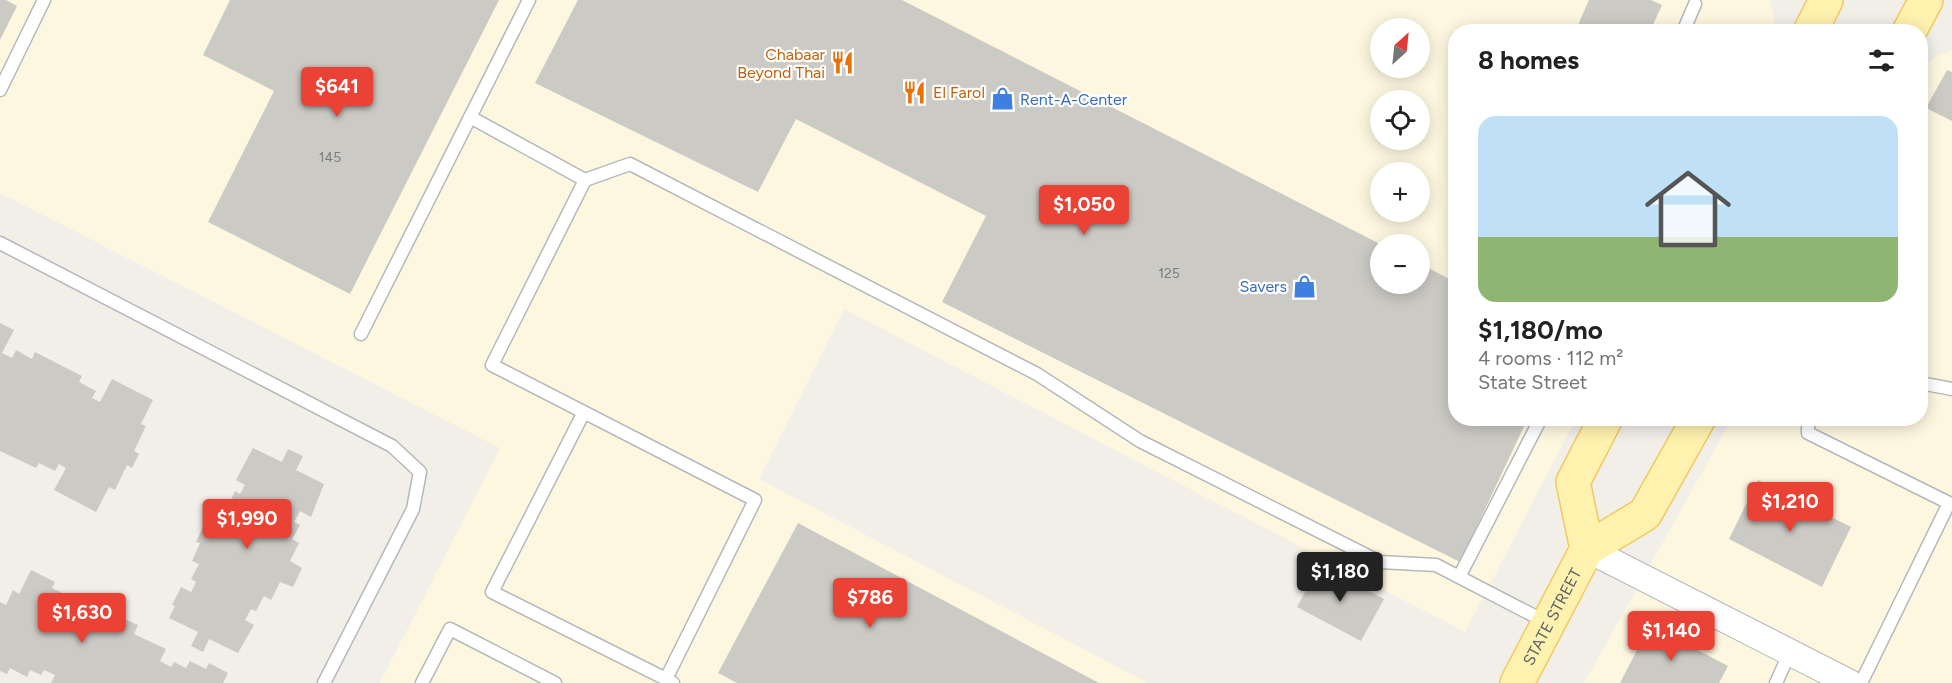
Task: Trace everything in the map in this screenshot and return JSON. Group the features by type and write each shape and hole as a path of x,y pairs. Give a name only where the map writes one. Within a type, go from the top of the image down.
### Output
{"main road":[{"path":"1814,24 1826,0"},
{"path":"1913,24 1926,0"},
{"name":"STATE STREET","path":"1587,549 1573,482 1602,426"},
{"name":"STATE STREET","path":"1516,683 1587,549 1645,514 1694,426"}],"street":[{"path":"1587,549 1850,683"}],"lane":[{"path":"0,90 44,0"},
{"path":"361,333 529,0"},
{"path":"1686,24 1695,4"},
{"path":"470,117 585,180"},
{"path":"584,412 492,592 670,681 755,500 584,412 492,365 585,180 630,164 1037,374 1140,441 1380,562 1436,565 1548,623"},
{"path":"0,243 392,446 420,472 413,509 324,683"},
{"path":"1928,384 1952,389"},
{"path":"1459,577 1537,426"},
{"path":"1808,426 1808,433 1949,503 1861,683"},
{"path":"422,683 450,629 555,683"},
{"path":"1776,683 1790,652"}],"shaded area":[{"path":"0,0 1770,0 1775,24 1448,24 1448,426 1572,426 1465,632 844,309 759,479 1148,683 380,683 500,448 0,193"},
{"path":"1952,51 1952,683 1584,683 1728,426 1928,426 1928,63 1935,56"}],"building":[{"path":"0,0 6,0 17,6 0,40"},
{"path":"230,0 499,0 350,294 208,222 274,91 203,55"},
{"path":"578,0 902,0 1370,239 1370,294 1430,294 1430,269 1448,278 1448,426 1524,426 1460,562 942,302 986,216 796,119 758,192 535,83"},
{"path":"1589,0 1651,0 1662,5 1653,24 1578,24"},
{"path":"1947,70 1952,72 1952,121 1928,109 1928,104"},
{"path":"0,323 14,330 2,353 12,358 16,350 32,359 35,352 82,376 79,382 96,391 92,398 100,402 112,379 153,400 141,424 146,426 134,451 139,454 132,468 127,465 115,490 109,487 96,512 54,490 66,468 59,464 55,471 39,463 36,468 0,451"},
{"path":"253,448 282,462 288,449 303,456 296,470 324,484 311,517 300,511 294,522 300,525 292,539 299,543 290,561 302,568 293,587 280,582 271,600 264,596 256,611 251,609 245,620 254,625 238,653 209,639 203,652 191,646 198,632 169,618 175,606 172,605 181,587 191,592 196,582 191,579 199,564 192,561 200,543 196,542 207,519 211,522 220,503 228,507 235,491 240,494 245,485 236,480"},
{"path":"1758,480 1851,527 1822,587 1729,539"},
{"path":"798,523 1099,683 737,683 718,673"},
{"path":"1320,565 1384,599 1361,641 1297,607"},
{"path":"31,570 55,582 52,588 68,596 64,604 74,610 71,616 82,621 88,610 119,625 122,618 138,625 134,634 166,649 160,661 171,667 174,662 186,668 190,661 206,669 209,663 228,673 223,683 51,683 55,675 44,670 41,675 30,670 27,677 10,668 7,674 0,671 0,602 6,605 13,590 19,594"},
{"path":"1650,625 1728,666 1719,683 1620,683"}],"place":[{"name":"Chabaar Beyond Thai","path":"843,63"},
{"name":"El Farol","path":"915,92"},
{"name":"Rent-A-Center","path":"1002,99"},
{"name":"Savers","path":"1305,286"}]}
